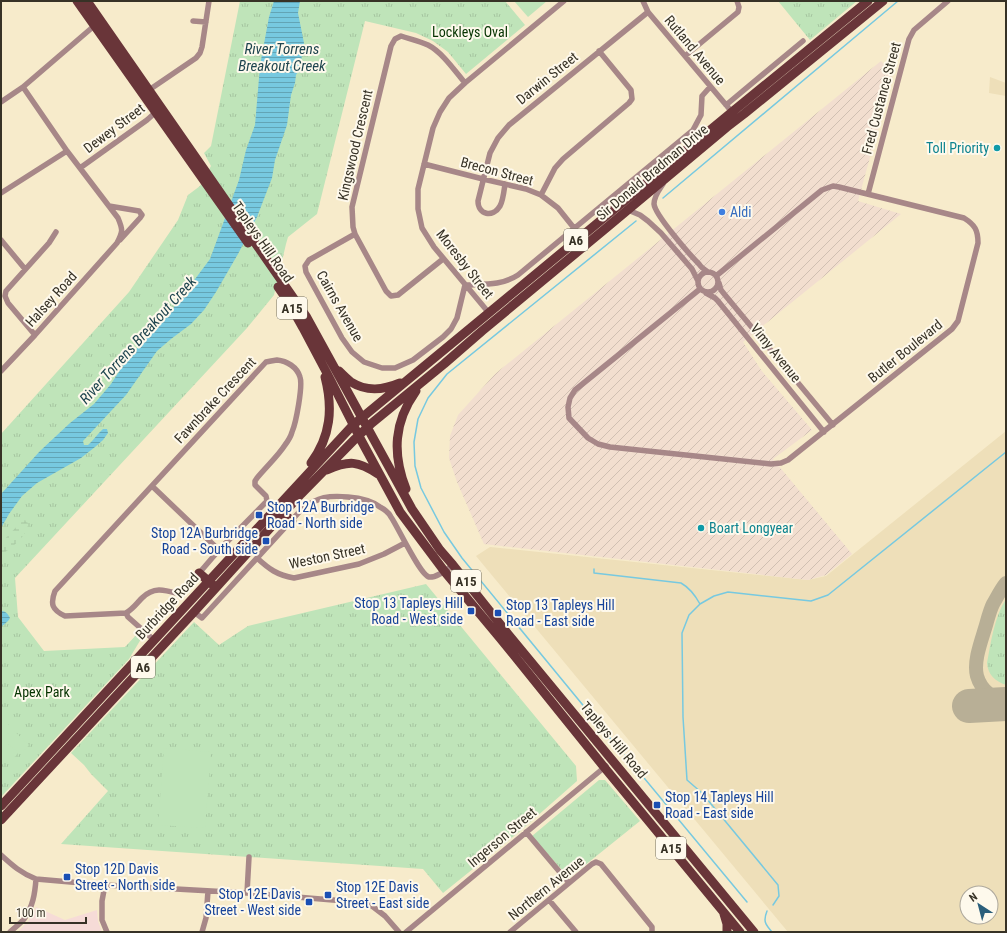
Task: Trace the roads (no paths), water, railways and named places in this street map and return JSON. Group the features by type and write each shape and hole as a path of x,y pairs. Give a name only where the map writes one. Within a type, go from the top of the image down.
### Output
{"main road":[{"name":"Tapleys Hill Road","path":"77,1 98,23"},
{"name":"Tapleys Hill Road","path":"87,1 98,23 175,134 218,201 303,311 412,509 440,550 754,932"},
{"name":"Sir Donald Bradman Drive","path":"362,418 489,313 729,108 868,1"},
{"name":"Sir Donald Bradman Drive","path":"367,428 670,174 883,1"},
{"path":"727,127 729,108 744,114"},
{"name":"Tapleys Hill Road","path":"175,134 219,190 289,303 321,362 358,436 400,512 445,572 739,931"},
{"path":"482,331 489,313 502,314"},
{"path":"305,477 321,448 328,426 330,410 321,362"},
{"path":"335,368 352,382 364,388 384,389 406,381"},
{"path":"412,509 399,467 397,450 398,432 405,410 424,380"},
{"name":"A6","path":"353,425 362,418"},
{"name":"Burbridge Road","path":"1,820 194,612 212,584 305,477 353,425"},
{"name":"A6","path":"358,436 367,428"},
{"name":"Burbridge Road","path":"1,806 154,640 283,513 358,436"},
{"path":"321,473 335,466 352,463 366,466 379,475"},
{"path":"283,513 292,521"},
{"path":"199,573 212,584"},
{"path":"723,911 727,924 727,932"}],"street":[{"path":"146,92 199,55 202,48 209,1"},
{"name":"Moresby Street","path":"489,313 443,259 422,228 418,209 418,189 424,164 433,128 440,112 449,98 564,1"},
{"name":"Rutland Avenue","path":"643,1 648,12 729,108"},
{"path":"685,56 738,12 739,7 737,1"},
{"name":"Fred Custance Street","path":"868,194 909,39 914,30 948,1"},
{"name":"Darwin Street","path":"505,184 501,205 497,210 493,213 486,214 481,211 478,201 490,153 498,138 509,125 648,12"},
{"path":"193,21 206,22"},
{"path":"1,102 23,88 98,23"},
{"name":"Kingswood Crescent","path":"443,259 398,295 391,296 386,291 355,234 353,227 352,207 391,46 395,39 401,36 429,46 440,54 465,83"},
{"name":"Sir Donald Bradman Drive","path":"729,108 803,41"},
{"path":"541,195 555,168 563,159 632,99 631,90 599,51"},
{"name":"Sir Donald Bradman Drive","path":"465,285 501,283 518,275 693,130 701,114 702,96 710,87"},
{"name":"Halsey Road","path":"23,88 67,151 118,218 122,227 122,234 117,243"},
{"name":"Dewey Street","path":"80,168 147,120 158,110"},
{"path":"1,192 67,151"},
{"name":"Brecon Street","path":"424,164 483,180 526,189 541,195 558,208 574,228"},
{"path":"628,210 648,220 661,233 692,269 700,289 706,293 714,291 719,283 716,276 699,265 668,227 654,205 657,193 670,174"},
{"name":"Butler Boulevard","path":"700,289 575,390 570,398 568,407 570,418 588,438 598,444 610,447 771,464 781,463 788,460 952,329 958,321 978,243 978,235 976,229 964,218 833,186 822,190 716,276"},
{"name":"Halsey Road","path":"1,371 142,215 139,211 110,206"},
{"path":"35,335 8,302 5,296 6,291 49,243 56,232"},
{"name":"Cairns Avenue","path":"355,234 309,260 305,266 306,272 342,338 352,352 364,362 382,368 395,368 419,356 451,330 457,318 465,285"},
{"path":"1,240 25,269"},
{"path":"698,281 702,274 708,272"},
{"name":"Vimy Avenue","path":"719,283 724,295 833,425"},
{"name":"Vimy Avenue","path":"706,293 718,301 824,432"},
{"name":"Fawnbrake Crescent","path":"277,360 289,363 298,373 301,383 296,418 292,432 285,446 255,481 255,485 266,496 267,501 219,550 182,593 179,594 163,590 153,591 143,596 131,610 126,613 65,616 54,608 52,599 55,591 266,362 277,360"},
{"path":"152,486 219,550"},
{"name":"Burbridge Road","path":"194,612 202,618 302,509 319,499 339,496 358,498 380,506 391,516 405,543"},
{"path":"405,543 426,576 430,577 445,572 453,565"},
{"name":"Weston Street","path":"257,558 269,568 284,577 294,578 359,564 384,554 405,543"},
{"path":"126,613 128,618 154,640"},
{"name":"Ingerson Street","path":"406,932 613,760"},
{"path":"526,832 569,883"},
{"path":"1,855 25,875 36,879 357,902 372,906 385,916 399,932"},
{"path":"247,893 249,857"},
{"name":"Northern Avenue","path":"510,932 596,862 601,864 652,927 652,932"},
{"path":"10,932 24,920 29,912 35,895 36,879"},
{"path":"105,885 102,901 102,920 107,932"},
{"path":"202,932 206,918 208,891"},
{"path":"549,900 576,932"},
{"path":"739,931 747,924"}],"water":[{"name":"River Torrens Breakout Creek","path":"274,1 300,1 298,13 304,43 300,68 296,75 291,95 287,125 275,160 272,178 257,217 238,254 204,310 191,324 157,351 126,395 83,441 84,445 88,445 103,429 107,429 108,433 103,440 81,458 37,483 22,496 1,528 1,494 40,451 70,423 94,404 111,384 124,364 150,333 169,314 210,259 239,180 246,150 255,125 261,60 269,17"},
{"path":"1,611 7,613 10,618 1,627"}],"waterway":[{"path":"663,198 898,1"},
{"path":"619,749 462,558 444,532 421,488 415,466 414,442 418,419 428,398 447,374 636,221"},
{"path":"773,905 779,896 778,885 702,793 687,780 683,717 682,633 689,615 700,604 714,596 728,592 811,601 828,595 1006,452"},
{"path":"594,569 594,573 681,583 692,592 700,604"},
{"path":"625,755 747,902"},
{"path":"767,911 765,922 772,932"}],"place":[{"name":"Toll Priority","path":"997,148"},
{"name":"Aldi","path":"722,212"},
{"name":"Stop 12A Burbridge Road - North side","path":"259,515"},
{"name":"Boart Longyear","path":"701,528"},
{"name":"Stop 12A Burbridge Road - South side","path":"266,541"},
{"name":"Stop 13 Tapleys Hill Road - West side","path":"471,611"},
{"name":"Stop 13 Tapleys Hill Road - East side","path":"498,613"},
{"name":"Stop 14 Tapleys Hill Road - East side","path":"657,805"},
{"name":"Stop 12D Davis Street - North side","path":"67,877"},
{"name":"Stop 12E Davis Street - East side","path":"328,895"},
{"name":"Stop 12E Davis Street - West side","path":"309,902"}],"park label":[{"name":"Lockleys Oval","path":"470,32"},
{"name":"Apex Park","path":"42,692"}]}
